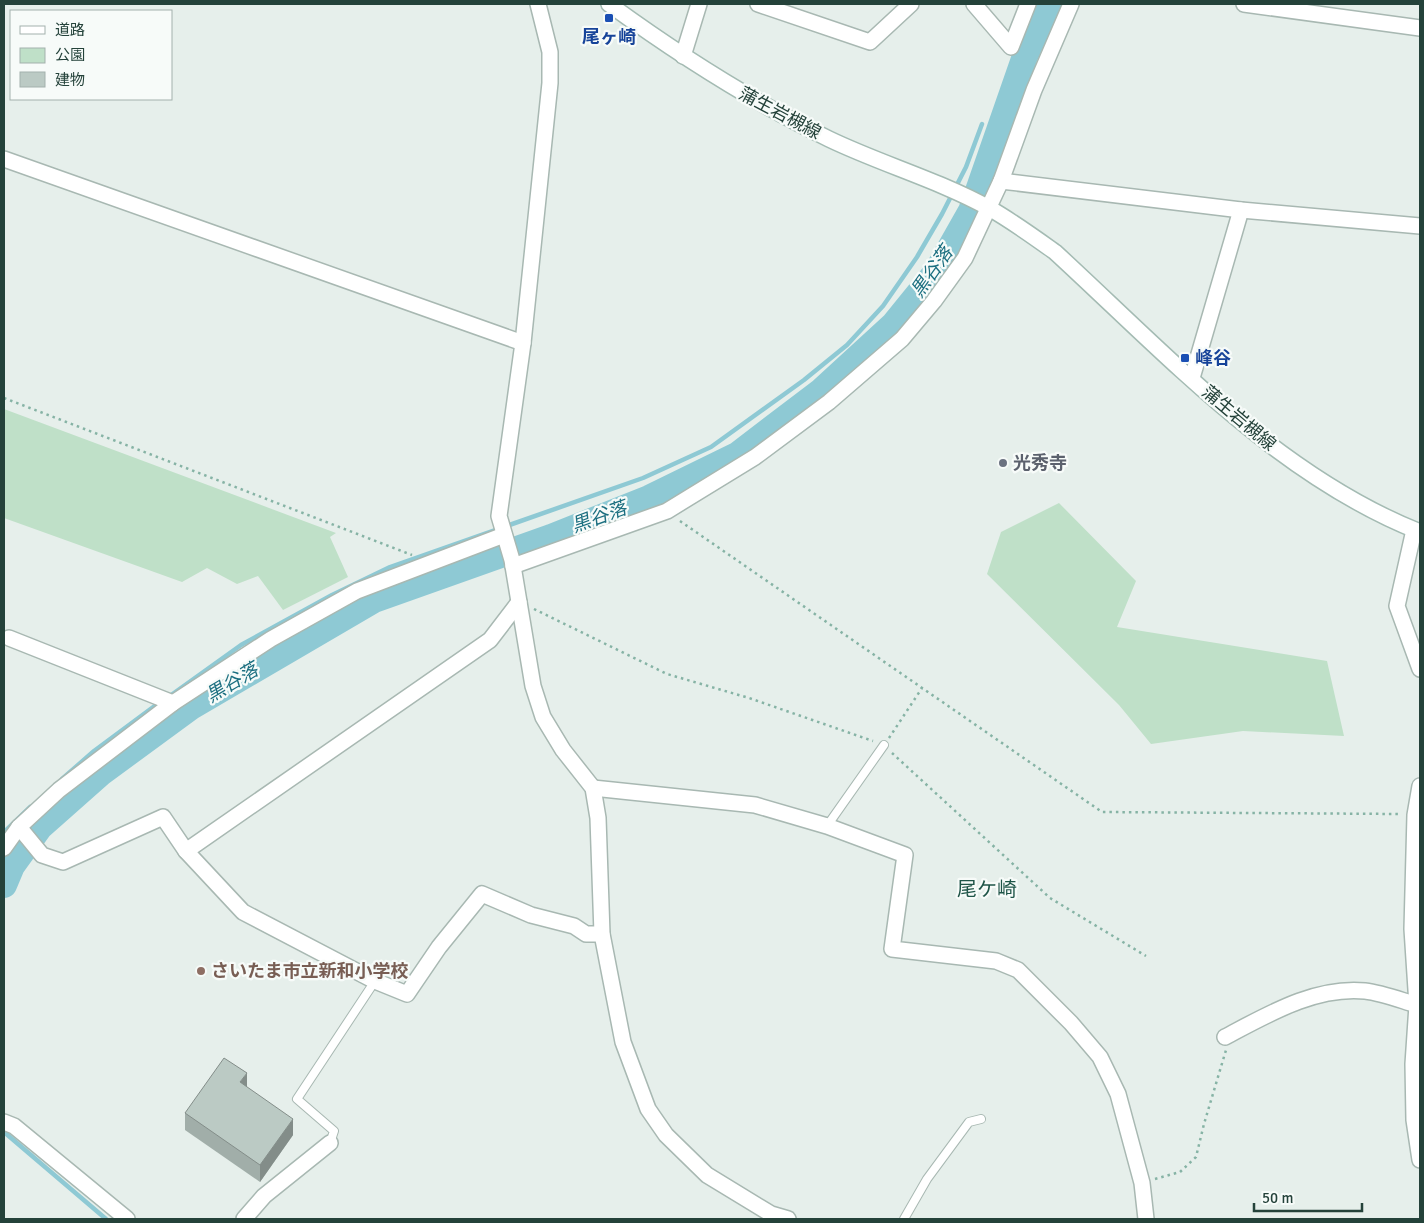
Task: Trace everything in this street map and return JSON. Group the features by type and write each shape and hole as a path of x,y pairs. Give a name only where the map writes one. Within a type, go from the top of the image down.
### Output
{"street":[{"path":"538,4 550,52 551,69 523,343 499,516 513,563 533,686 543,717 563,750 593,788 598,818 602,934 623,1042 648,1109 666,1135 707,1175 770,1217 788,1219"},
{"name":"蒲生岩槻線","path":"609,4 683,56 733,88 831,140 985,206 1055,252 1192,378 1264,441 1293,463 1355,500 1417,531"},
{"path":"683,56 699,4"},
{"path":"758,4 870,42 912,4"},
{"path":"974,4 1011,47 1028,4"},
{"path":"513,563 667,511 763,451 829,402 902,339 934,301 965,258 985,206 1001,181 1034,90 1071,4"},
{"path":"1244,4 1420,28"},
{"path":"4,158 523,343"},
{"path":"1001,181 1241,210 1420,226"},
{"path":"1192,378 1241,210"},
{"path":"1417,531 1397,606 1420,669"},
{"path":"4,848 19,827 59,790 173,703 271,639 357,591 432,563 505,539"},
{"path":"186,851 490,640 519,602"},
{"path":"8,638 173,703"},
{"path":"1420,786 1415,815 1412,929 1417,1005 1413,1064 1414,1120 1420,1160"},
{"path":"593,788 755,804 827,826 905,855 892,949 996,960 1018,970 1077,1030 1100,1057 1118,1094 1142,1183 1146,1219"},
{"path":"19,827 42,855 63,862 163,817 186,851 243,912 375,981 407,994 440,947 482,894 532,914 574,926 586,934 602,934"},
{"path":"1225,1037 1276,1011 1322,994 1365,991 1417,1005"},
{"path":"4,1122 14,1126 127,1219"},
{"path":"244,1219 264,1196 330,1143"}],"lane":[{"path":"827,826 884,745"},
{"path":"330,1143 334,1131 297,1099 375,981"},
{"path":"904,1219 927,1179 969,1122 981,1119"}],"path":[{"path":"4,398 432,563"},
{"path":"667,511 1102,812 1415,815"},
{"path":"519,602 667,674 749,698 884,745 1050,898 1146,956"},
{"path":"884,745 922,688"},
{"path":"1142,1183 1180,1172 1196,1157 1209,1106 1227,1049 1225,1037"}],"green space":[{"path":"4,409 336,533 330,537 348,577 283,610 258,576 237,584 207,568 182,582 4,518"},
{"path":"1059,503 1136,581 1117,627 1327,661 1344,736 1243,731 1151,744 1119,705 987,574 1001,532"}],"building":[{"path":"224,1058 247,1073 240,1082 293,1119 260,1165 185,1113"}],"waterway":[{"name":"黒谷落","path":"4,885 12,866 40,827 101,773 191,707 374,600 551,537 649,498 737,455 821,391 894,324 937,271 971,211 1025,56 1049,4"},
{"path":"167,698 241,645 332,595 390,567 643,478 711,447 804,380 847,345 883,306 917,257 942,214 966,167 982,124"},
{"path":"62,779 94,751 160,702"},
{"path":"4,832 30,807"},
{"path":"4,1132 106,1219"}],"place":[{"name":"尾ヶ崎","path":"609,18"},
{"name":"峰谷","path":"1185,358"},
{"name":"光秀寺","path":"1003,463"},
{"name":"さいたま市立新和小学校","path":"201,971"}],"district":[{"name":"尾ケ崎","path":"987,889"}]}
